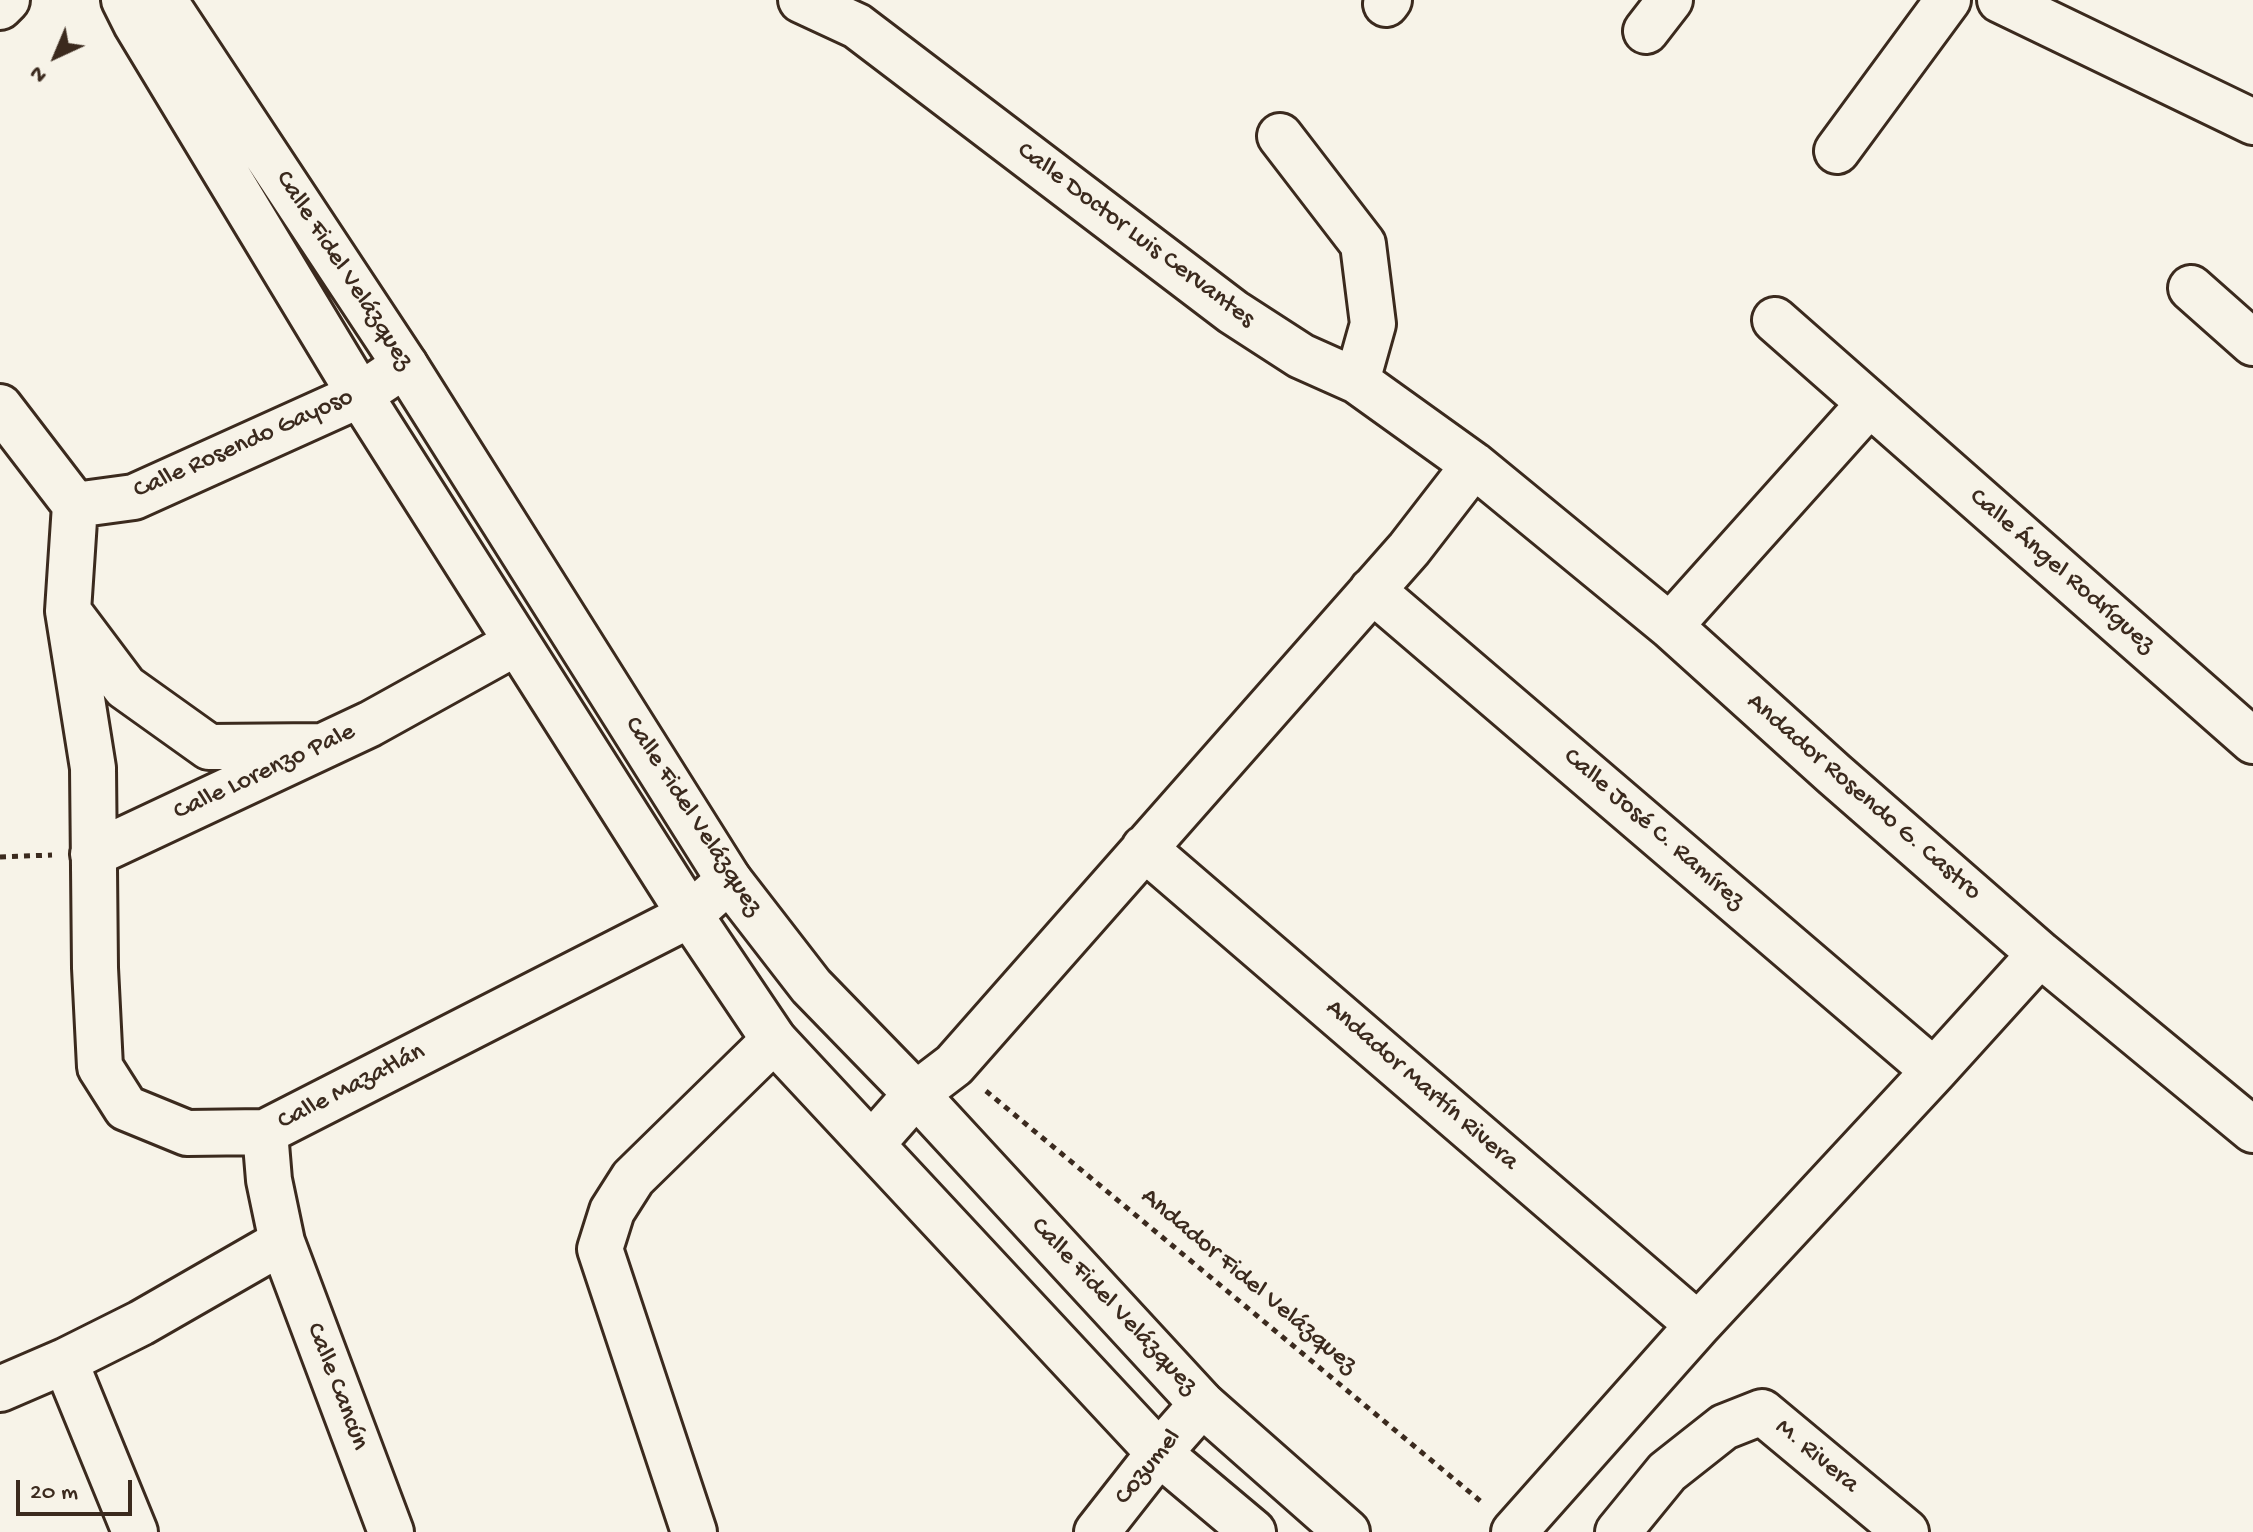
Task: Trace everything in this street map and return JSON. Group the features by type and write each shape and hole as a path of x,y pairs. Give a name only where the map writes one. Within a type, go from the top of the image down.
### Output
{"street":[{"path":"0,7 7,0"},
{"name":"Calle Fidel Velázquez","path":"124,0 360,395 690,915 774,1040 1159,1453 1253,1532"},
{"name":"Calle Fidel Velázquez","path":"164,0 405,365 729,880 811,986 916,1094 1202,1404 1347,1532"},
{"name":"Calle Doctor Luis Cervantes","path":"801,0 857,26 1233,312 1301,356 1357,381 1474,465"},
{"path":"1837,151 1948,0"},
{"path":"2000,0 2253,122"},
{"path":"1280,136 1363,244 1373,324 1357,381"},
{"path":"2191,288 2253,343"},
{"name":"Calle Ángel Rodríguez","path":"1775,320 2253,741"},
{"name":"Calle Rosendo Gayoso","path":"75,505 134,497 360,395 405,365"},
{"path":"1670,626 1869,404"},
{"path":"0,407 75,505 68,611 93,768 95,968 100,1067 126,1108 187,1133 265,1132"},
{"path":"872,1144 916,1094 954,1065 1409,549 1474,465"},
{"name":"Andador Rosendo G. Castro","path":"1474,465 1670,626 2040,954 2253,1130"},
{"name":"Calle José C. Ramírez","path":"1372,590 1934,1071"},
{"path":"68,611 125,687 209,747 322,746"},
{"name":"Calle Lorenzo Pale","path":"93,854 370,724 516,643"},
{"name":"Andador Martín Rivera","path":"1144,848 1698,1325"},
{"name":"Calle Mazatlán","path":"282,1242 269,1180 265,1132 690,915 729,880"},
{"path":"1515,1531 1698,1325 2040,954"},
{"path":"694,1532 600,1249 612,1211 633,1178 774,1040"},
{"path":"0,1389 141,1323 282,1242"},
{"name":"Calle Cancún","path":"282,1242 391,1532"},
{"path":"65,1361 135,1532"},
{"name":"Cozumel","path":"1097,1532 1202,1404"},
{"name":"M. Rivera","path":"1618,1532 1667,1472 1724,1427 1762,1412 1906,1532"}],"path":[{"path":"0,857 93,854"},
{"name":"Andador Fidel Velázquez","path":"954,1065 1515,1531"}]}
